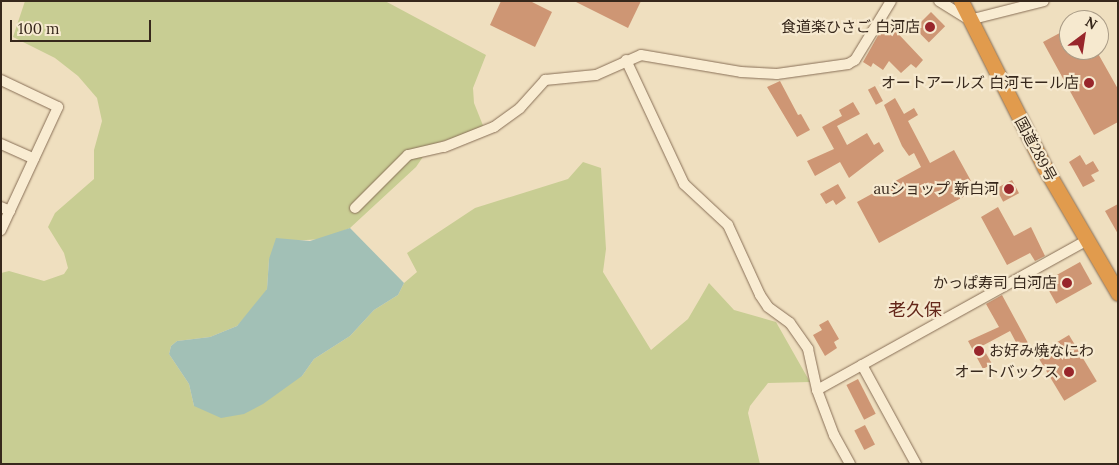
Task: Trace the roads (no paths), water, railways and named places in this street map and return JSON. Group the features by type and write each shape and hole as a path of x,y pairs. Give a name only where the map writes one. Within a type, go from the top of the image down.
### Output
{"highway":[{"name":"国道289号","path":"961,1 1045,168 1118,293"}],"street":[{"path":"355,208 408,155 444,147 494,127 520,108 545,80 596,75 626,60 642,55 741,72 777,74 848,64 855,60 891,1"},
{"path":"939,1 969,20 1044,1"},
{"path":"626,60 684,184 728,225 760,295 768,307 790,323 808,349 817,390 834,435 850,464"},
{"path":"1,80 58,107 34,160 6,209 1,230"},
{"path":"1,144 34,160"},
{"path":"817,390 1088,240"},
{"path":"862,364 916,464"}],"water":[{"path":"350,228 404,283 398,295 374,310 350,336 314,359 302,376 263,404 244,414 221,418 194,406 189,384 169,354 171,346 177,341 210,337 237,326 267,289 269,259 276,238 310,241"}],"place":[{"name":"食道楽ひさご 白河店","path":"930,27"},
{"name":"オートアールズ 白河モール店","path":"1089,83"},
{"name":"auショップ 新白河","path":"1009,189"},
{"name":"かっぱ寿司 白河店","path":"1067,283"},
{"name":"お好み焼なにわ","path":"979,351"},
{"name":"オートバックス","path":"1069,372"}],"district":[{"name":"老久保","path":"915,310"}]}
